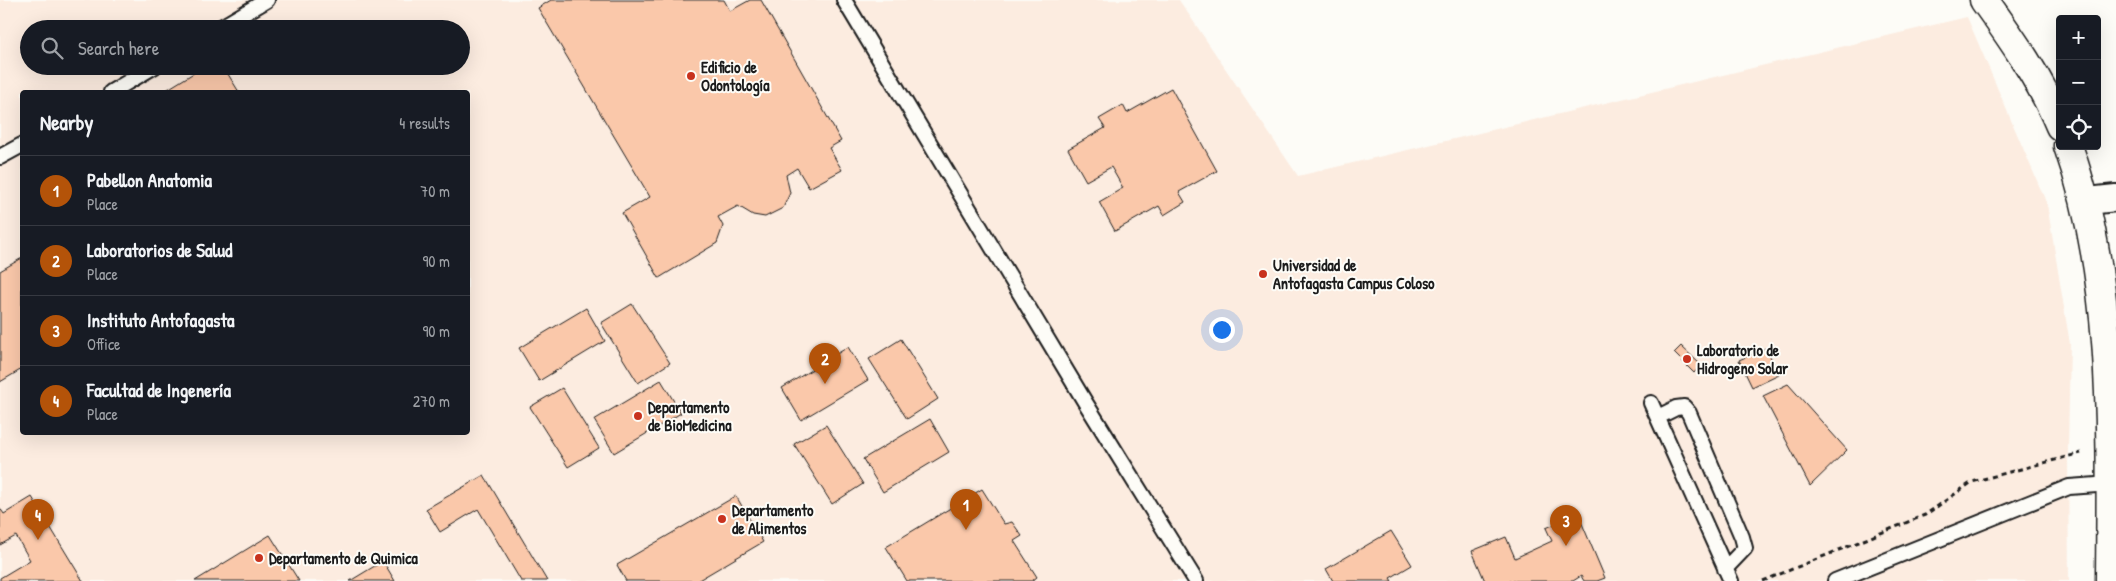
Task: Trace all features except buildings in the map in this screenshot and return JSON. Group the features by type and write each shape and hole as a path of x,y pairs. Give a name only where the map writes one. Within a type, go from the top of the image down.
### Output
{"street":[{"path":"1984,0 2036,79 2056,118"},
{"path":"2069,150 2088,201 2102,260 2110,333 2106,484 2110,581"},
{"path":"2088,201 2116,198"}],"lane":[{"path":"233,20 266,0"},
{"path":"844,0 1085,402 1196,581"},
{"path":"114,90 140,75"},
{"path":"0,157 20,146"},
{"path":"1651,403 1728,575"},
{"path":"1658,417 1676,408 1684,407 1689,413 1745,548 1728,575"},
{"path":"1835,581 2069,486 2106,484"}],"path":[{"path":"1763,581 1925,515 1972,482 2048,460 2087,452 2106,484"}],"shaded area":[{"name":"Universidad de Antofagasta Campus Coloso","path":"0,0 1179,0 1298,176 1967,17 2047,204 2070,344 2068,450 2069,581 0,581"}],"place":[{"name":"Edificio de Odontología","path":"691,76"},
{"name":"Universidad de Antofagasta Campus Coloso","path":"1263,274"},
{"name":"Laboratorio de Hidrogeno Solar","path":"1687,359"},
{"name":"Laboratorios de Salud","path":"825,384"},
{"name":"Departamento de BioMedicina","path":"638,416"},
{"name":"Departamento de Alimentos","path":"722,519"},
{"name":"Pabellon Anatomia","path":"966,530"},
{"name":"Facultad de Ingenería","path":"38,540"},
{"name":"Instituto Antofagasta","path":"1566,546"},
{"name":"Departamento de Quimica","path":"259,558"}]}
